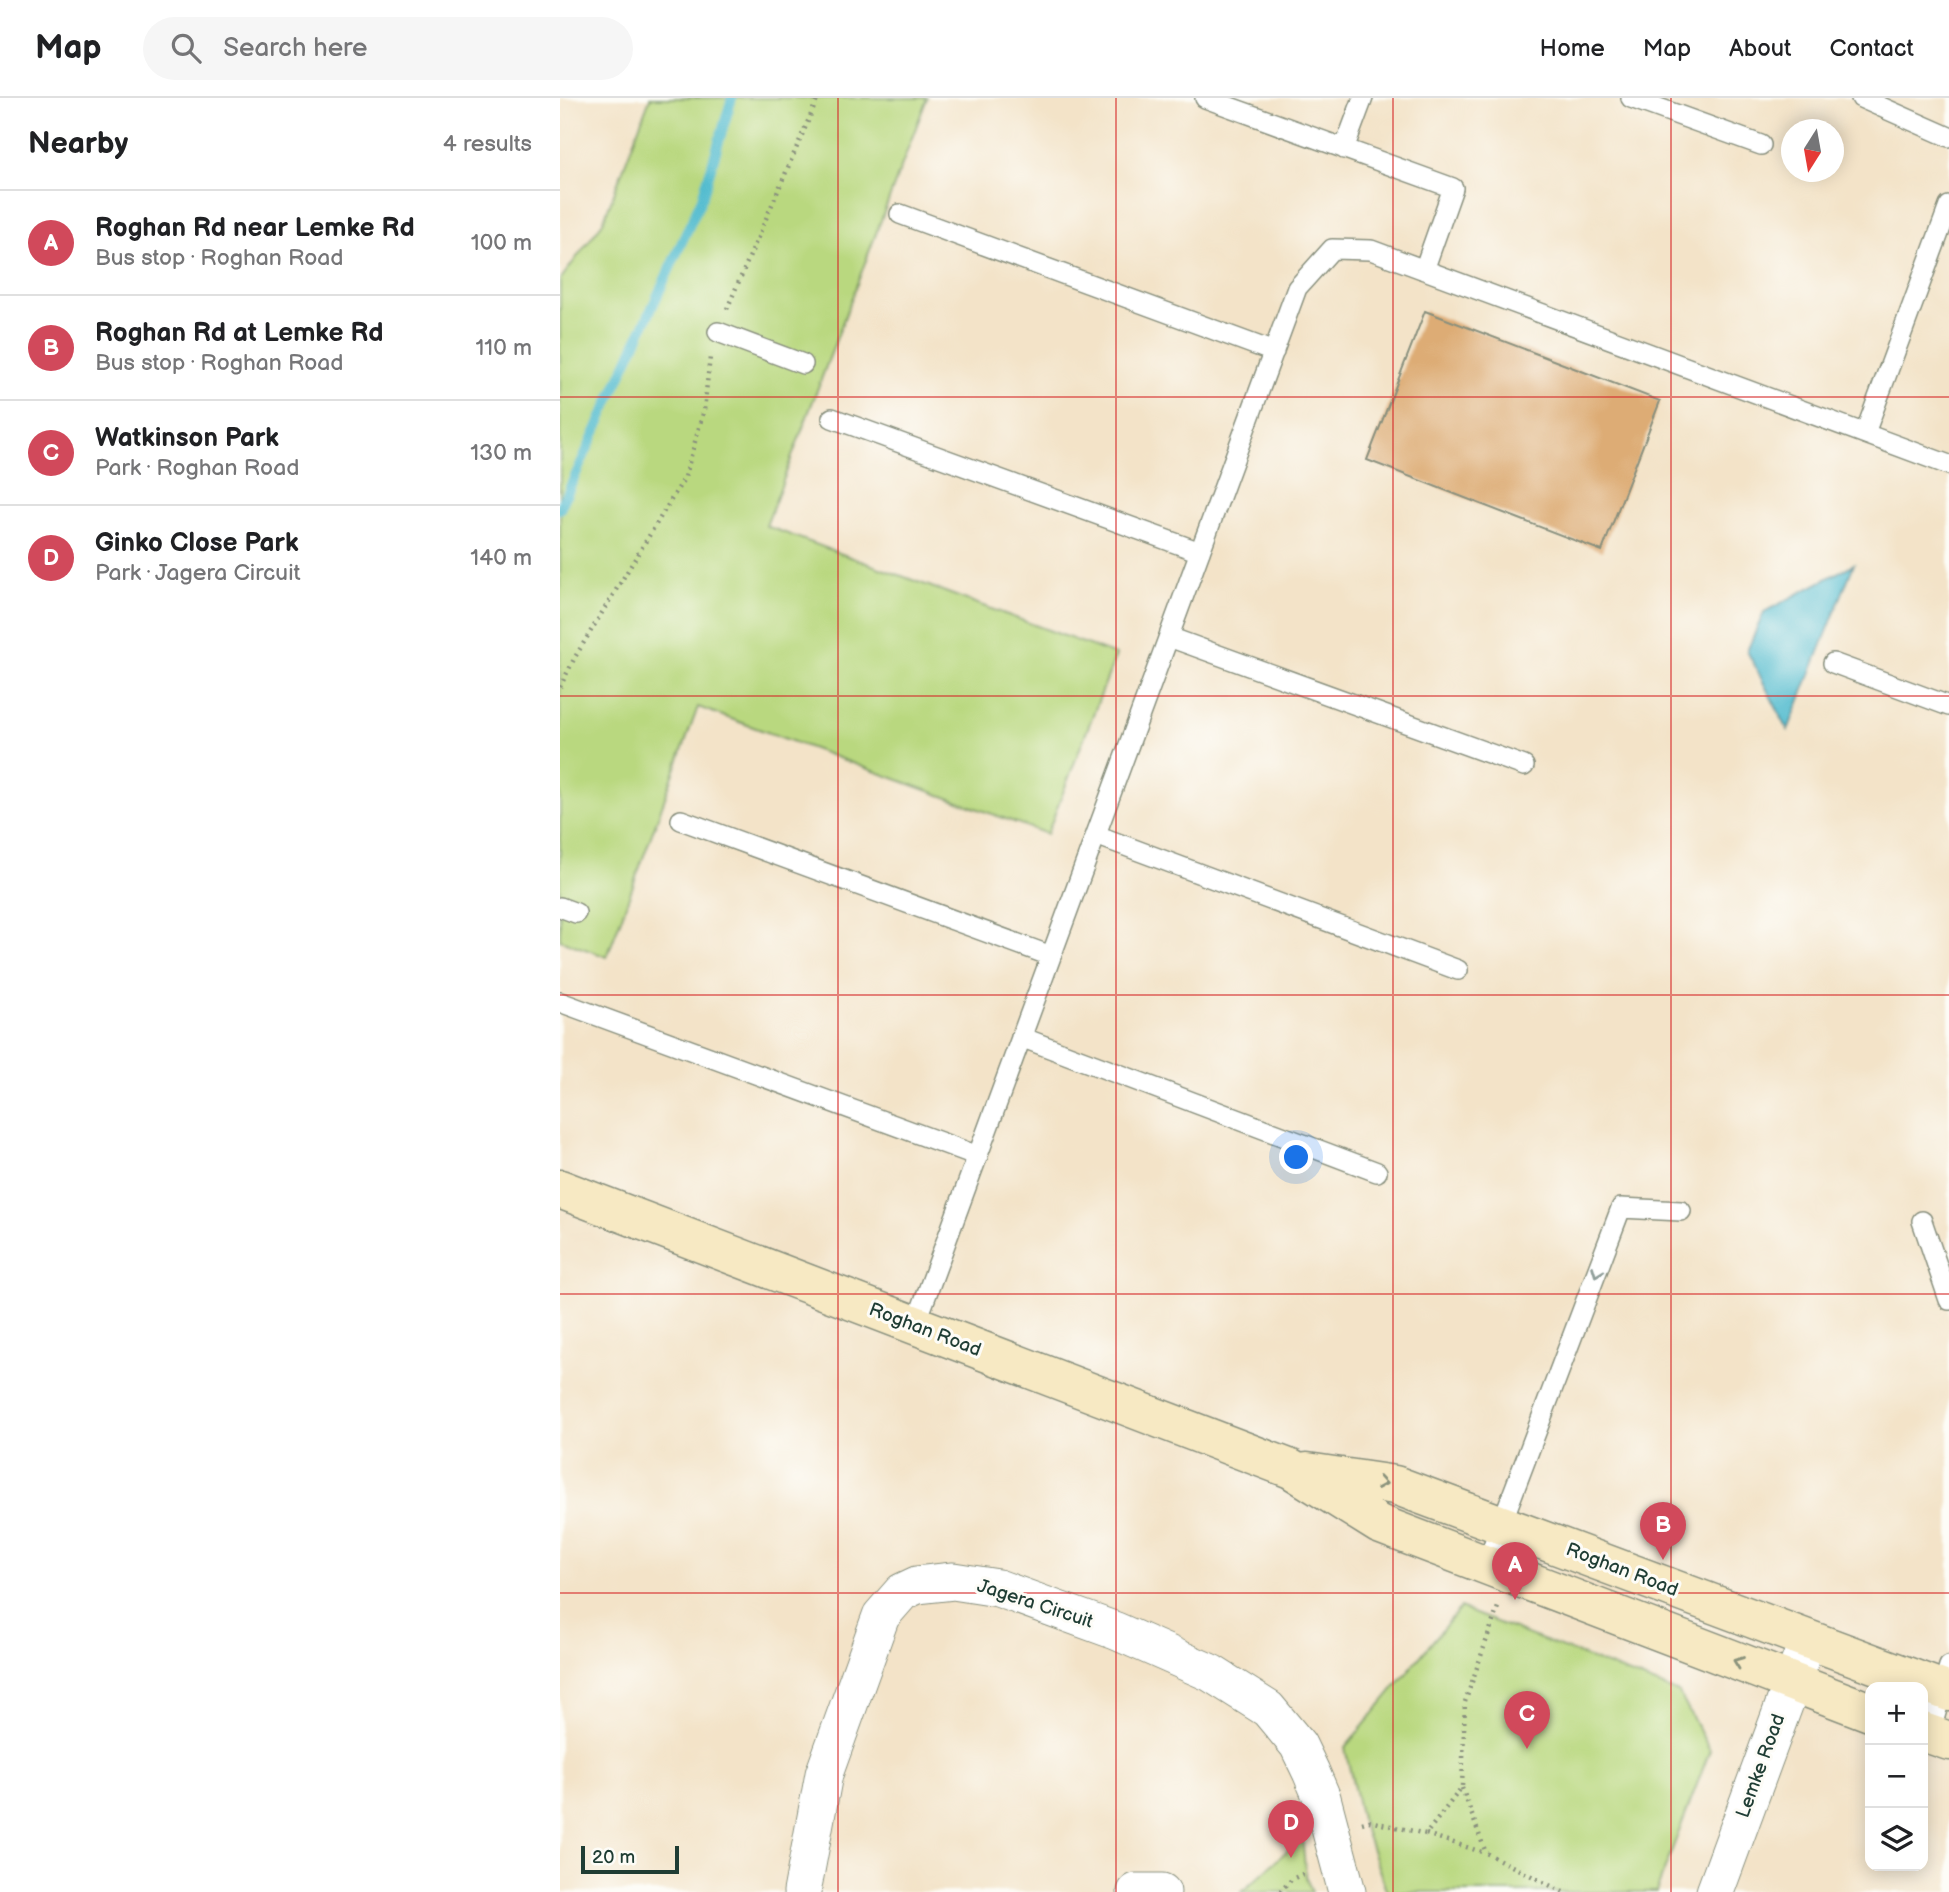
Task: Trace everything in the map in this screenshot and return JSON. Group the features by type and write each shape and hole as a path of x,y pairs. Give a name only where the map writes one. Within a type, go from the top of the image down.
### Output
{"main road":[{"name":"Roghan Road","path":"560,1189 1291,1469 1379,1524 1493,1583 1865,1710"},
{"name":"Roghan Road","path":"1291,1469 1395,1485 1808,1640 1947,1682"}],"street":[{"name":"Jagera Circuit","path":"802,1892 824,1774 881,1616 902,1592 917,1585 944,1581 998,1588 1116,1631 1211,1673 1268,1709 1298,1745 1311,1772 1322,1798 1347,1892"},
{"name":"Lemke Road","path":"1715,1892 1808,1640"},
{"path":"1136,1892 1162,1892"}],"lane":[{"path":"1205,98 1453,188 1424,270"},
{"path":"1344,149 1363,98"},
{"path":"1631,98 1761,145"},
{"path":"1861,98 1949,137"},
{"path":"1865,433 1948,213"},
{"path":"900,214 1273,352"},
{"path":"915,1326 1297,288 1332,249 1371,250 1949,465"},
{"path":"718,332 803,364"},
{"path":"832,418 1200,552"},
{"path":"1168,637 1524,766"},
{"path":"1833,663 1949,706"},
{"path":"681,820 1051,956"},
{"path":"1096,835 1458,970"},
{"path":"560,1002 978,1156"},
{"path":"1021,1037 1377,1172"},
{"path":"1493,1583 1502,1525 1621,1208 1681,1211"},
{"path":"1922,1221 1949,1300"},
{"path":"1934,1736 1947,1682"}],"path":[{"path":"560,687 575,657 685,477 704,410 712,345 818,98"},
{"path":"1486,1853 1462,1787 1465,1702 1493,1583"},
{"path":"1426,1834 1462,1787"},
{"path":"1358,1825 1368,1821 1426,1834 1486,1853 1563,1892"},
{"path":"1280,1892 1292,1879 1314,1869"}],"green space":[{"path":"650,98 927,98 766,526 1116,655 1047,834 698,707 607,957 560,940 560,280 603,222"},
{"path":"1460,1608 1679,1693 1710,1750 1656,1892 1387,1892 1361,1819 1345,1748"},
{"path":"1302,1837 1306,1878 1312,1892 1242,1892"}],"water":[{"path":"1854,564 1788,730 1747,651 1764,612"}],"building":[{"path":"1425,311 1660,401 1602,551 1367,460"}],"waterway":[{"path":"560,509 702,198 732,98"}],"place":[{"name":"Roghan Rd at Lemke Rd","path":"1663,1560"},
{"name":"Roghan Rd near Lemke Rd","path":"1515,1600"},
{"name":"Watkinson Park","path":"1527,1749"},
{"name":"Ginko Close Park","path":"1291,1858"}]}
